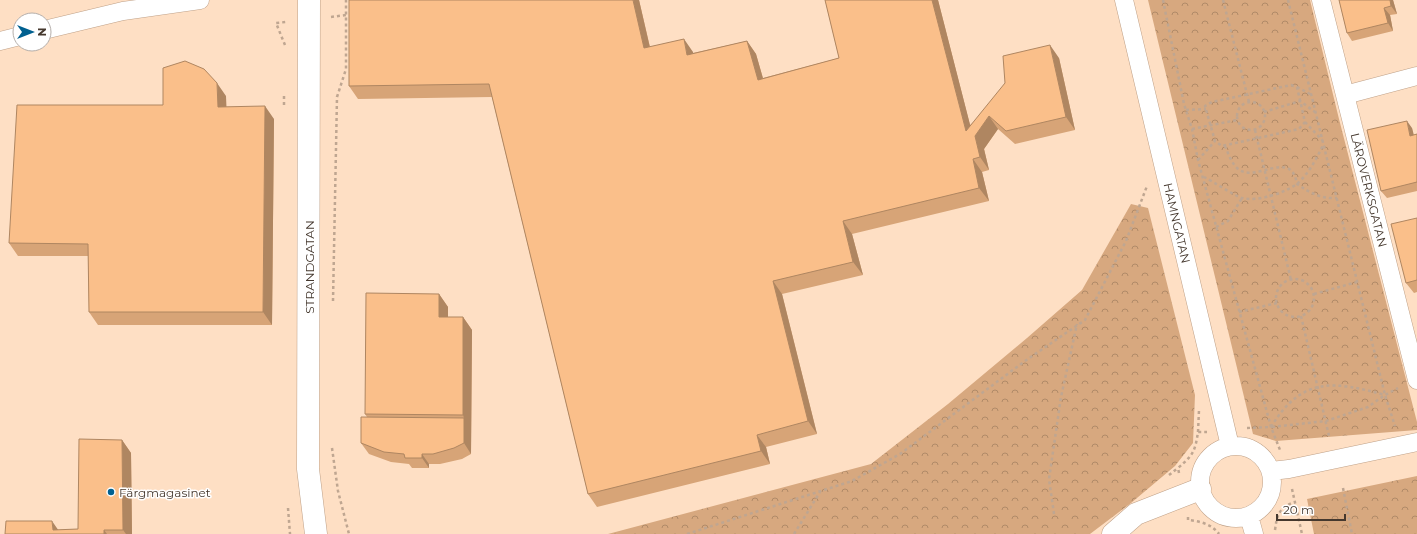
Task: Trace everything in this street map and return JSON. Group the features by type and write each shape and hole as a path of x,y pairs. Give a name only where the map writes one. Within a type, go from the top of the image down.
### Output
{"main road":[{"name":"STRANDGATAN","path":"309,0 308,469 316,534"},
{"path":"1113,534 1136,514 1200,489"}],"street":[{"path":"123,11 150,0"},
{"path":"52,28 123,11 200,0"},
{"name":"HAMNGATAN","path":"1124,0 1228,439"},
{"name":"LÄROVERKSGATAN","path":"1322,0 1410,383"},
{"path":"0,41 12,38"},
{"path":"1345,95 1417,76"},
{"path":"1228,439 1259,453 1266,461 1271,471 1271,493 1266,502 1249,516 1236,518 1224,516 1213,510 1205,501 1200,489 1200,478 1203,466 1209,457 1228,439"},
{"path":"1271,471 1289,469 1409,444"},
{"path":"1249,516 1262,534"}],"path":[{"path":"333,308 337,97 346,69 346,0"},
{"path":"1163,0 1198,160 1204,176 1216,227 1271,427 1276,442 1289,469 1294,502 1302,534"},
{"path":"1223,0 1248,102"},
{"path":"1288,0 1385,395 1409,444"},
{"path":"1305,122 1299,128 1222,146 1216,142 1205,106 1212,102 1291,85 1311,95"},
{"path":"1297,87 1305,122 1323,142"},
{"path":"1300,101 1315,112"},
{"path":"1264,112 1300,101"},
{"path":"1253,102 1260,105 1264,112 1264,121 1262,125 1255,130 1246,129 1239,124 1237,120 1238,110 1244,103 1253,102"},
{"path":"1186,110 1206,109"},
{"path":"1192,129 1237,120"},
{"path":"1255,130 1291,280"},
{"path":"1198,160 1216,142"},
{"path":"1204,176 1242,198 1265,198 1297,184 1315,163 1323,142"},
{"path":"1225,146 1231,160 1238,169 1247,172 1257,172 1278,167 1290,168 1296,175 1297,184 1307,192 1326,199 1337,198"},
{"path":"688,534 852,481 900,454 1025,360 1084,320 1126,241 1160,150"},
{"path":"1216,227 1228,221 1242,198"},
{"path":"1296,279 1308,283 1314,294 1315,299 1313,305 1306,314 1300,316 1288,316 1283,313 1277,303 1277,291 1280,286 1291,280 1296,279"},
{"path":"1314,294 1357,282"},
{"path":"1239,312 1277,303"},
{"path":"1300,316 1329,436"},
{"path":"1054,514 1049,479 1061,397 1077,324"},
{"path":"1228,439 1252,427 1271,427 1326,421 1368,408 1385,395 1410,383"},
{"path":"1271,427 1278,415 1290,402 1304,391 1318,387 1333,385 1354,386 1385,395"},
{"path":"331,441 338,491 349,534"},
{"path":"1343,488 1352,534"},
{"path":"794,534 821,491"},
{"path":"1262,534 1275,532 1277,515 1286,506 1294,502"}],"green space":[{"path":"1148,0 1310,0 1417,422 1417,430 1276,441 1253,434"},
{"path":"1131,204 1148,208 1195,395 1193,443 1175,466 1131,503 1090,534 608,534 871,464 948,404 1082,290"},
{"path":"1417,476 1417,534 1314,534 1307,499"}],"building":[{"path":"349,0 633,0 644,48 684,39 687,55 747,41 758,80 839,58 825,0 932,0 966,131 1005,83 1003,56 1050,45 1066,117 1006,131 989,116 975,136 980,157 973,159 979,188 843,221 853,262 773,281 808,421 757,435 761,451 588,494 489,84 349,86"},
{"path":"1339,0 1390,0 1391,6 1384,8 1388,23 1347,33"},
{"path":"185,61 204,69 217,83 218,107 265,106 263,312 89,312 88,244 9,243 17,105 163,105 163,68"},
{"path":"1407,121 1410,136 1417,134 1417,182 1381,191 1367,130"},
{"path":"1417,218 1417,280 1406,283 1391,224"},
{"path":"366,293 439,294 439,317 463,317 463,415 365,414"},
{"path":"361,417 464,418 464,443 454,448 433,454 422,454 422,458 405,458 404,454 384,452 361,443"},
{"path":"79,439 122,440 123,530 104,530 104,534 5,534 6,521 52,521 53,530 78,529"}],"place":[{"name":"Färgmagasinet","path":"111,492"}]}
